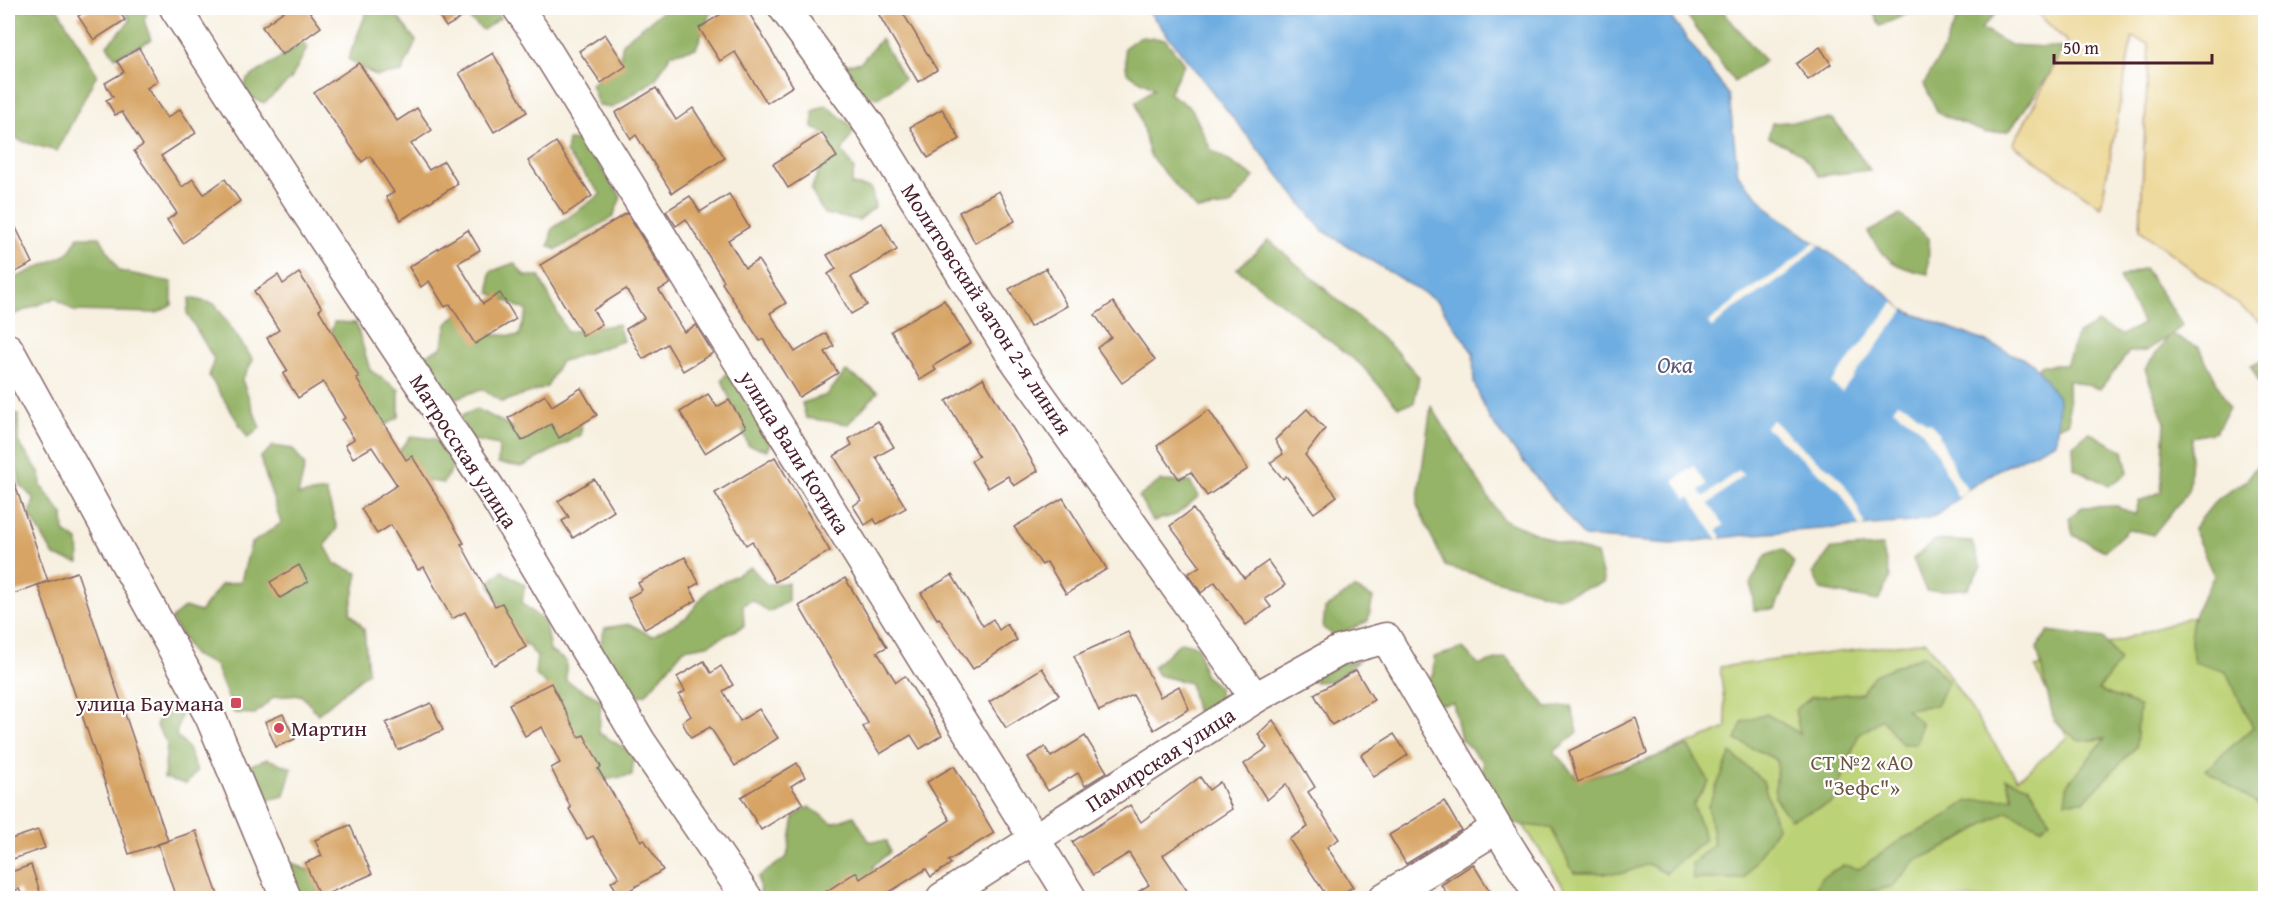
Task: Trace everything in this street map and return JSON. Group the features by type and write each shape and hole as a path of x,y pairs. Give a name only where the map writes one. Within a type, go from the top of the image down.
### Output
{"street":[{"name":"Матросская улица","path":"175,8 322,236 492,492 640,741 747,898"},
{"name":"улица Вали Котика","path":"518,8 551,57 1071,898"},
{"name":"Молитовский затон 2-я линия","path":"784,8 870,126 1013,357 1255,698"},
{"path":"8,349 210,716 286,898"},
{"name":"Памирская улица","path":"942,898 1255,698 1340,651 1386,638 1497,828"},
{"path":"1384,898 1497,828 1541,898"}],"green space":[{"path":"8,8 57,8 97,74 57,151 21,141 8,133"},
{"path":"123,8 149,8 144,20 151,40 115,57 107,45 130,21"},
{"path":"371,8 400,8 394,12 416,41 402,72 376,76 348,59 367,11"},
{"path":"457,8 496,8 500,18 483,30"},
{"path":"716,8 711,11 696,48 671,54 655,80 612,108 598,105 591,84 619,65 623,42 664,10"},
{"path":"1682,8 1720,8 1765,61 1734,82"},
{"path":"1872,8 1920,8 1880,26"},
{"path":"1962,8 2001,8 1981,29 2010,45 2063,48 2049,75 2009,131 1986,133 1938,113 1924,84"},
{"path":"1139,37 1165,39 1184,64 1169,93 1192,109 1211,150 1254,177 1230,206 1197,210 1150,156 1136,102 1154,88 1127,73 1124,48"},
{"path":"881,39 904,79 878,98 846,90 845,65 861,62"},
{"path":"303,43 308,46 291,79 264,103 242,94 247,79"},
{"path":"826,105 855,129 842,151 854,169 851,185 871,188 875,207 859,220 824,214 811,190 832,137 813,128 813,111"},
{"path":"1833,119 1870,170 1819,176 1801,153 1768,137 1772,123"},
{"path":"568,140 583,141 621,197 613,217 557,250 549,246 552,229 601,194 566,153"},
{"path":"1900,215 1929,238 1928,274 1907,269 1892,262 1880,250 1868,232"},
{"path":"78,237 100,237 119,271 172,282 172,305 157,313 74,311 55,298 13,315 8,314 8,281 68,254"},
{"path":"1269,240 1395,350 1419,377 1414,403 1398,407 1361,365 1237,269"},
{"path":"514,263 525,276 539,276 567,332 618,324 623,341 560,362 547,387 502,402 482,389 456,398 421,376 412,361 441,348 447,324 462,308 481,334 519,336 527,311 490,293 490,272"},
{"path":"2144,268 2183,325 2171,335 2199,347 2229,407 2216,432 2192,437 2189,490 2153,535 2128,529 2105,551 2073,535 2069,518 2082,507 2118,506 2135,515 2139,501 2161,492 2165,423 2145,369 2169,336 2146,351 2129,352 2100,389 2068,380 2069,422 2050,430 2024,384 2042,365 2066,365 2077,335 2097,323 2122,335 2143,324 2119,278"},
{"path":"190,298 215,304 253,360 242,380 260,428 248,438 209,376 214,359 187,313"},
{"path":"334,322 356,323 370,370 399,390 399,417 378,429 328,346"},
{"path":"2265,359 2266,394 2251,366"},
{"path":"729,370 775,432 767,450 748,445 722,380"},
{"path":"846,371 878,392 848,424 806,418 802,403 827,395"},
{"path":"1431,406 1502,519 1556,542 1597,554 1604,583 1557,597 1445,566 1417,505"},
{"path":"8,408 18,415 18,442 40,473 41,486 63,515 64,532 78,541 79,563 54,556 30,515 34,499 20,485 14,445 8,440"},
{"path":"477,409 524,433 562,413 582,416 581,435 522,467 498,463 499,445 469,439 459,417"},
{"path":"2089,432 2123,451 2128,473 2109,486 2074,468 2073,445"},
{"path":"411,436 435,439 456,463 443,483 415,479 397,454"},
{"path":"273,446 293,449 305,466 298,495 326,491 337,528 325,545 335,564 358,573 350,612 364,629 368,672 318,714 301,695 274,697 255,714 234,713 215,665 193,655 171,619 185,607 200,612 221,585 241,581 251,544 281,523 260,458"},
{"path":"2265,454 2266,805 2260,806 2206,770 2253,727 2226,672 2194,662 2191,637 2197,607 2214,576 2193,529 2217,499 2246,481"},
{"path":"1160,481 1190,482 1199,496 1176,515 1153,521 1139,497"},
{"path":"1935,540 1972,542 1981,567 1967,589 1926,591 1913,559"},
{"path":"1882,546 1890,577 1878,601 1821,590 1813,573 1831,549"},
{"path":"1783,549 1794,563 1775,609 1754,610 1751,582 1767,554"},
{"path":"751,567 766,584 788,583 788,601 769,612 752,600 743,605 744,626 707,645 684,649 646,694 632,698 596,658 605,628 630,624 652,636 687,617 708,590"},
{"path":"502,571 525,585 522,603 545,623 550,651 566,661 566,681 601,700 599,733 634,754 632,775 605,780 584,744 555,740 552,690 535,674 537,656 512,630 489,583"},
{"path":"1354,588 1373,598 1368,621 1335,636 1323,628 1325,609"},
{"name":"СТ №2 «АО \"Зефс\"»","path":"2265,592 2265,898 1571,898 1516,814 1727,728 1720,667 1926,641 2017,778 2067,737 2036,668"},
{"path":"2048,631 2103,638 2120,661 2098,690 2139,706 2136,747 2084,801 2065,802 2068,783 2105,739 2079,741 2054,721 2037,648"},
{"path":"1181,642 1198,646 1204,675 1219,687 1219,706 1202,715 1196,710 1190,683 1158,675 1153,667"},
{"path":"1463,648 1479,665 1506,657 1547,708 1571,706 1578,732 1554,752 1579,780 1688,746 1709,781 1693,805 1705,839 1665,873 1648,864 1624,873 1574,873 1551,828 1514,824 1482,791 1483,762 1461,739 1453,703 1433,705 1420,687 1433,674 1434,657"},
{"path":"1924,655 1948,681 1936,705 1906,709 1921,723 1917,743 1902,744 1882,719 1858,736 1832,803 1790,819 1775,798 1777,760 1736,740 1742,722 1767,714 1800,734 1795,710 1812,697 1862,693 1874,675"},
{"path":"1358,661 1333,681 1314,682 1306,668"},
{"path":"164,706 181,715 176,735 187,747 197,771 186,784 164,778 167,743 156,725"},
{"path":"1731,753 1763,781 1777,828 1744,879 1693,879 1692,864 1714,843 1708,806"},
{"path":"267,759 292,768 284,796 260,802 242,780 248,766"},
{"path":"2006,778 2029,786 2050,821 2041,828 2007,811 1948,846 1915,861 1893,886 1852,898 1811,898 1821,878 1843,865 1859,869 1902,839 1932,825 1968,801 2013,798"},
{"path":"809,807 833,823 854,816 869,841 887,841 890,852 873,866 880,898 761,898 758,877 787,857 794,817"},
{"path":"292,863 314,873 318,898 281,898 273,877"}],"sand":[{"path":"2032,8 2265,8 2265,321 2261,322 2140,230 2149,44 2132,37 2101,207 2013,144 2067,42"}],"water":[{"name":"Ока","path":"1146,8 1664,8 1729,95 1738,175 1773,213 1882,290 1904,310 2033,363 2059,399 2056,442 1998,470 1968,489 1946,509 1933,517 1912,522 1755,534 1671,544 1584,537 1490,420 1474,383 1473,353 1438,302 1322,230"}],"pier":[{"path":"1814,242 1819,245 1787,275 1731,311 1712,328 1708,323 1740,296 1785,268"},
{"path":"1894,302 1904,310 1842,392 1831,383"},
{"path":"1898,402 1911,409 1927,423 1929,422 1940,434 1958,476 1968,489 1958,498 1938,454 1920,428 1893,409"},
{"path":"1772,420 1814,458 1832,470 1843,482 1865,525 1859,527 1839,490 1765,427"},
{"path":"1694,466 1707,485 1699,490 1704,497 1739,470 1743,475 1709,504 1724,525 1717,530 1722,537 1718,540 1690,497 1686,499 1674,481"}],"building":[{"path":"91,8 117,8 125,20 94,40 78,16"},
{"path":"288,8 307,8 321,27 282,55 262,27"},
{"path":"434,8 478,8 446,27"},
{"path":"730,8 746,8 793,86 767,103 735,52 720,61 699,28"},
{"path":"892,8 900,8 937,70 918,82 879,15"},
{"path":"605,34 626,66 601,83 579,51"},
{"path":"1820,47 1831,64 1808,80 1796,64"},
{"path":"139,48 158,81 147,88 167,118 180,109 196,133 161,156 182,187 193,179 204,194 225,179 240,201 183,243 167,220 177,213 134,151 143,145 122,112 115,115 106,100 113,97 105,83 124,72 117,61"},
{"path":"493,53 527,112 494,132 459,73"},
{"path":"359,63 397,121 417,108 432,130 411,144 429,170 444,161 458,184 401,220 386,197 394,192 370,156 362,162 314,93"},
{"path":"656,88 676,120 693,108 725,158 672,193 636,135 631,139 615,113"},
{"path":"942,109 960,139 928,158 910,127"},
{"path":"822,133 837,157 788,188 773,164"},
{"path":"556,142 592,196 564,215 528,161"},
{"path":"999,191 1015,221 975,243 959,212"},
{"path":"729,194 749,227 728,240 745,268 758,260 786,303 770,313 795,352 826,333 834,346 825,352 838,373 799,397 763,339 760,341 722,283 724,281 686,219 676,226 666,211 690,196 700,212"},
{"path":"8,211 33,263 8,276"},
{"path":"627,213 670,284 659,290 684,332 696,325 713,353 683,371 667,344 643,359 626,329 644,318 626,289 593,310 602,324 583,336 540,265"},
{"path":"882,223 897,250 851,277 867,305 851,314 828,274 836,269 827,255"},
{"path":"468,230 480,250 458,263 483,304 500,293 516,319 475,344 450,304 445,307 429,281 421,287 409,267"},
{"path":"1046,268 1067,306 1030,327 1009,289"},
{"path":"299,273 322,308 319,310 359,377 356,378 406,460 412,456 464,543 461,544 495,606 502,603 526,647 494,665 465,612 452,619 424,567 418,570 391,525 377,534 361,509 397,485 372,447 353,458 345,445 354,439 342,420 345,418 323,382 298,398 283,374 288,371 267,338 279,330 254,291 278,275 283,284"},
{"path":"944,300 971,343 933,366 936,370 920,380 891,331"},
{"path":"1113,302 1155,360 1122,383 1097,348 1111,337 1095,315"},
{"path":"983,378 1038,471 1014,486 1008,476 988,488 971,461 979,456 946,401"},
{"path":"581,388 597,415 559,438 551,424 522,441 508,418 545,395 552,406"},
{"path":"708,394 717,407 729,400 746,427 705,453 680,412"},
{"path":"1307,409 1325,429 1305,455 1337,496 1314,513 1286,476 1283,479 1270,463 1283,454 1275,440"},
{"path":"1209,410 1248,469 1207,496 1191,472 1179,479 1157,446"},
{"path":"878,421 894,447 876,457 906,508 877,524 874,519 865,525 853,506 861,500 834,456 852,445 849,439"},
{"path":"775,457 830,551 775,582 752,541 746,545 715,493"},
{"path":"8,470 10,470 48,581 8,596"},
{"path":"594,479 614,511 573,538 562,521 569,517 558,501"},
{"path":"1063,498 1107,569 1066,594 1047,562 1042,565 1014,527"},
{"path":"1193,509 1244,578 1268,561 1285,585 1265,599 1271,607 1246,625 1215,582 1201,593 1188,574 1200,566 1170,526"},
{"path":"685,557 699,583 690,588 697,600 645,629 628,598 642,590 638,583"},
{"path":"299,565 308,582 280,598 270,582"},
{"path":"77,572 168,841 129,854 38,585"},
{"path":"952,575 983,626 993,619 999,630 1007,624 1017,640 973,669 921,593"},
{"path":"845,578 887,647 877,652 896,682 905,676 942,735 920,749 911,735 880,754 863,727 868,723 799,606"},
{"path":"1128,632 1160,697 1179,686 1189,709 1154,730 1133,695 1099,711 1074,656"},
{"path":"704,661 711,673 721,666 733,685 723,691 740,721 759,709 778,738 735,766 710,727 691,738 682,722 691,716 679,695 685,691 677,677"},
{"path":"1042,668 1059,695 1006,728 989,702"},
{"path":"1356,670 1374,700 1332,725 1314,694"},
{"path":"551,683 579,737 584,735 601,767 598,769 641,841 644,839 663,870 620,896 611,882 619,877 593,836 587,839 569,809 571,808 551,768 560,763 542,727 525,736 509,704"},
{"path":"431,703 443,730 398,750 386,723"},
{"name":"Мартин","path":"283,714 295,739 276,747 265,722"},
{"path":"1636,718 1647,753 1578,782 1569,751"},
{"path":"1273,720 1315,787 1308,792 1339,839 1327,847 1353,887 1335,898 1328,898 1289,839 1308,827 1286,784 1267,800 1244,764 1267,748 1258,734"},
{"path":"1394,734 1408,755 1374,777 1361,755"},
{"path":"1085,736 1107,772 1085,786 1078,773 1048,791 1028,757 1045,747 1051,757"},
{"path":"797,763 805,777 791,786 803,804 761,830 741,797"},
{"path":"954,766 994,833 948,861 951,864 931,877 926,869 880,898 816,898 856,872 860,879 950,820 927,782"},
{"path":"1200,777 1209,790 1220,782 1232,809 1163,855 1192,898 1128,898 1149,885 1129,853 1093,875 1072,842 1130,805 1141,822"},
{"path":"1444,801 1461,830 1406,864 1389,835"},
{"path":"350,825 372,874 320,897 305,863 322,856 315,840"},
{"path":"38,830 45,848 13,859 8,840"},
{"path":"196,831 219,898 176,898 158,844"},
{"path":"1473,864 1494,898 1450,898 1441,885"},
{"path":"31,865 42,898 23,898 19,889 8,893 8,873"}],"place":[{"name":"улица Баумана","path":"236,703"},
{"name":"Мартин","path":"279,728"}]}
